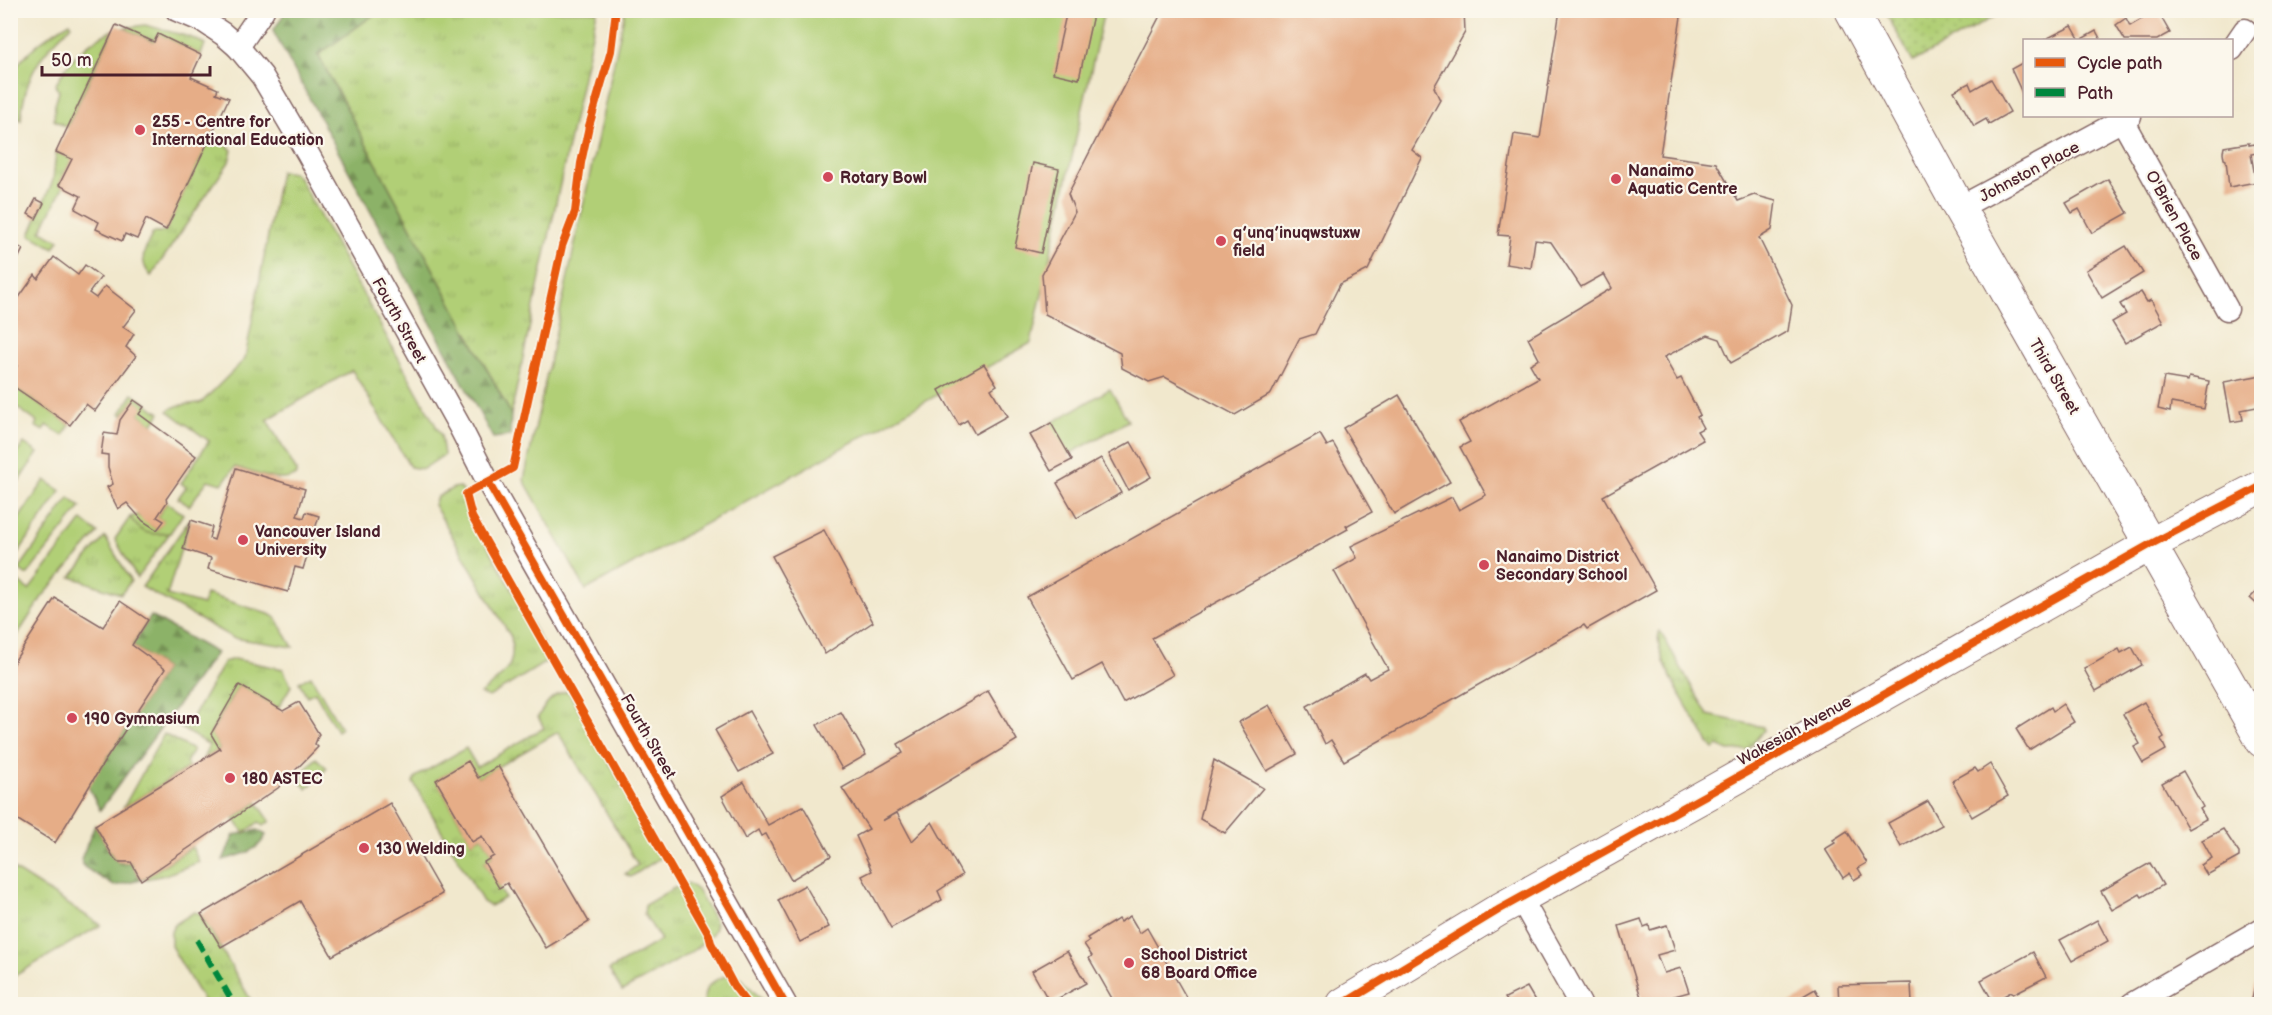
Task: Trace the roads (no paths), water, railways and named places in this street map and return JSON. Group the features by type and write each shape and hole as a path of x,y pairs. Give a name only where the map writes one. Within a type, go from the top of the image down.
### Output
{"main road":[{"name":"Third Street","path":"1851,10 1959,208 2262,741"},
{"name":"Wakesiah Avenue","path":"1343,1005 1520,897 2151,544 2262,486"}],"street":[{"name":"Fourth Street","path":"177,10 219,31 238,47 262,76 309,154 483,473 785,1005"},
{"path":"238,47 263,10"},
{"path":"2233,48 2245,30"},
{"name":"Johnston Place","path":"1959,208 2126,118"},
{"name":"O'Brien Place","path":"2126,118 2228,309"},
{"path":"1520,897 1580,1005"},
{"path":"2132,1005 2262,929"}],"place":[{"name":"255 - Centre for International Education","path":"140,130"},
{"name":"Rotary Bowl","path":"828,177"},
{"name":"Nanaimo Aquatic Centre","path":"1616,179"},
{"name":"q’unq’inuqwstuxw field","path":"1221,241"},
{"name":"Vancouver Island University","path":"243,540"},
{"name":"Nanaimo District Secondary School","path":"1484,565"},
{"name":"190 Gymnasium","path":"72,718"},
{"name":"180 ASTEC","path":"230,778"},
{"name":"130 Welding","path":"364,848"},
{"name":"School District 68 Board Office","path":"1129,963"}]}
